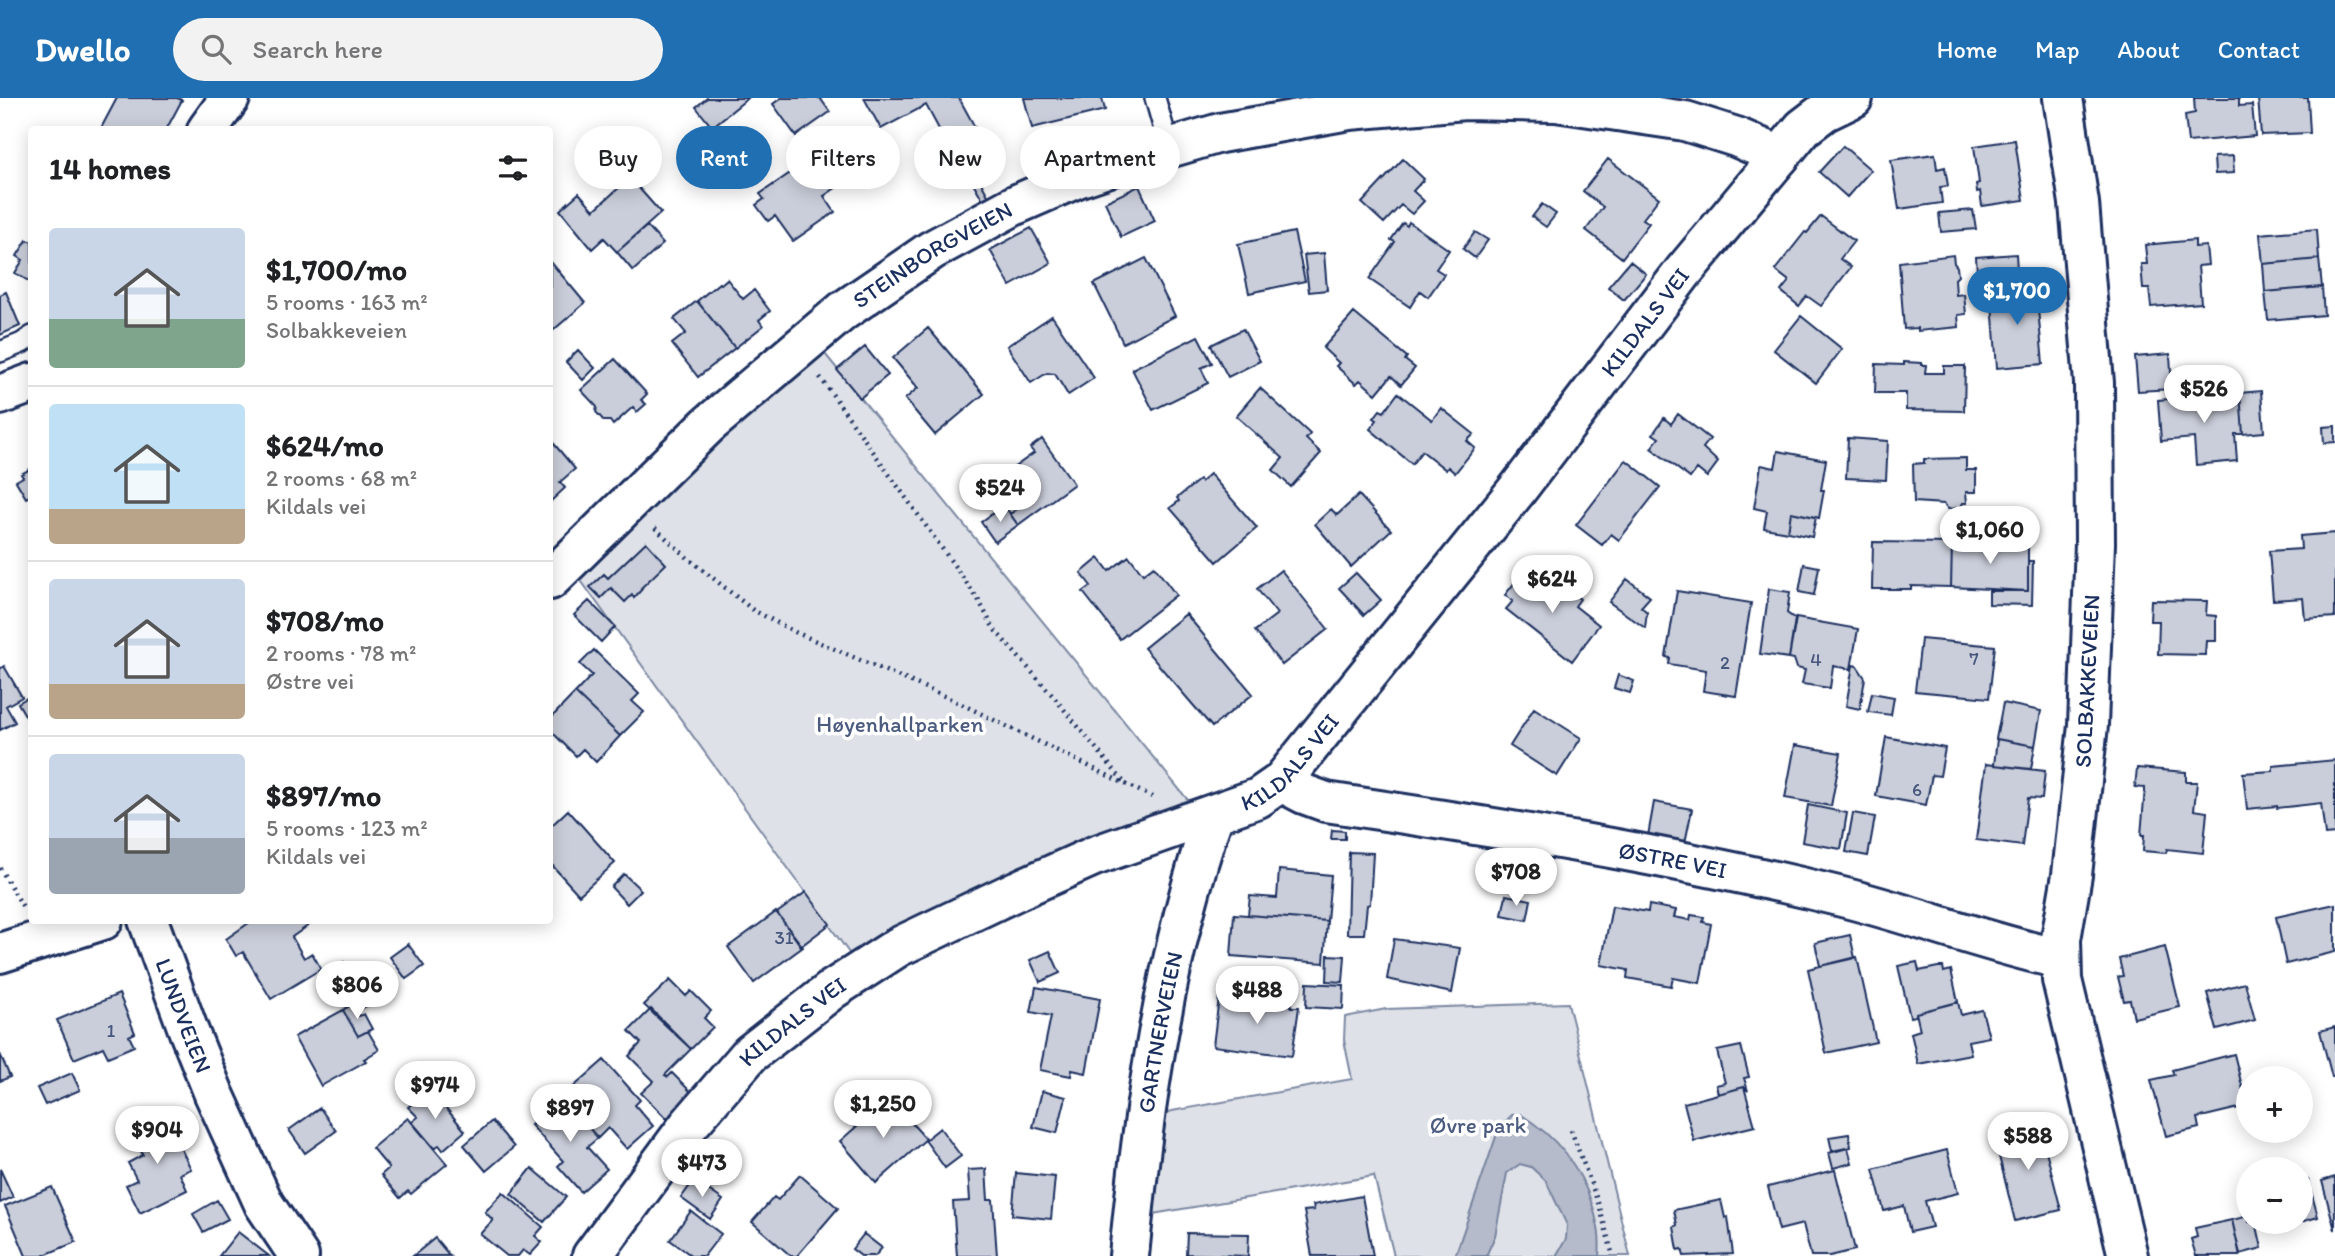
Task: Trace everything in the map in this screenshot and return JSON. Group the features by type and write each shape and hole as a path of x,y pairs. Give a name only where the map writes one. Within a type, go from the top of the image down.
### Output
{"street":[{"path":"210,126 230,98"},
{"name":"KILDALS VEI","path":"592,1256 688,1126 750,1054 833,989 898,947 937,928 1094,856 1258,797 1281,782 1517,490 1684,271 1803,128 1824,112 1853,98"},
{"name":"SOLBAKKEVEIEN","path":"2063,98 2080,203 2094,383 2095,543 2088,725 2072,874 2061,939 2062,980 2128,1256"},
{"name":"STEINBORGVEIEN","path":"1180,144 1220,133 1349,110 1465,100 1556,102 1685,121 1736,137 1780,156"},
{"name":"STEINBORGVEIEN","path":"553,577 708,425 843,311 932,250 1015,205 1052,189"},
{"path":"0,395 28,384"},
{"name":"ØSTRE VEI","path":"1281,782 1326,802 1582,844 1761,878 1844,897 2016,949 2061,959"},
{"name":"GARTNERVEIEN","path":"1129,1256 1143,1125 1167,992 1189,892 1214,814"},
{"path":"0,953 91,924"},
{"name":"LUNDVEIEN","path":"149,924 188,1032 214,1094 264,1204 299,1256"}],"lane":[{"path":"1155,98 1163,126"},
{"path":"0,352 28,339"}],"path":[{"path":"799,348 978,600 994,629 1126,785"},
{"path":"626,505 753,610 795,632 951,699 1155,798 1168,810 1178,826"},
{"path":"1571,1130 1600,1208 1613,1256"}],"green space":[{"name":"Høyenhallparken","path":"821,349 1188,800 1067,852 852,957 577,575 697,460"},
{"name":"Øvre park","path":"1568,1003 1630,1256 1394,1256 1374,1176 1147,1215 1159,1116 1172,1111 1352,1079 1344,1040 1345,1017 1386,1009"}],"water":[{"path":"1520,1114 1556,1143 1581,1178 1596,1220 1599,1256 1556,1256 1566,1239 1567,1225 1546,1181 1531,1167 1520,1164 1507,1173 1495,1236 1486,1256 1455,1256 1499,1128 1512,1115"}],"building":[{"path":"117,98 182,100 168,126 102,126"},
{"path":"707,98 748,98 713,126 696,107"},
{"path":"781,98 820,98 830,112 810,126 789,126 773,104"},
{"path":"864,98 959,98 974,126 937,126 926,105 887,126 879,126"},
{"path":"1024,98 1102,98 1105,110 1031,126"},
{"path":"2194,98 2239,98 2239,106 2252,105 2255,136 2188,142 2185,115 2195,113"},
{"path":"2258,98 2308,98 2310,133 2261,135"},
{"path":"2015,140 2024,200 1982,206 1980,191 1977,192 1976,184 1979,183 1974,146"},
{"path":"1843,146 1871,170 1847,197 1819,172"},
{"path":"1935,154 1937,169 1945,167 1948,186 1940,187 1942,203 1899,209 1891,160"},
{"path":"2233,156 2234,173 2215,174 2214,157"},
{"path":"1403,159 1424,179 1413,191 1424,201 1412,214 1401,205 1384,223 1362,203"},
{"path":"1608,159 1659,198 1643,219 1649,223 1622,258 1586,230 1603,207 1583,191"},
{"path":"786,176 786,189 834,189 824,196 835,212 793,241 775,216 768,221 756,205 764,199 760,194 772,189 772,186"},
{"path":"618,189 640,189 661,213 617,252 604,238 592,249 560,210 579,193 594,210"},
{"path":"977,189 984,189 990,199 984,202"},
{"path":"1133,189 1140,189 1155,221 1121,237 1105,202"},
{"path":"1542,204 1556,214 1546,227 1532,217"},
{"path":"1973,210 1976,229 1941,232 1939,213"},
{"path":"1821,216 1854,241 1840,259 1851,267 1821,306 1807,296 1799,306 1781,291 1789,281 1775,270"},
{"path":"1409,222 1449,250 1436,269 1444,274 1428,297 1420,291 1410,307 1369,279 1395,242 1391,240 1403,223 1407,226"},
{"path":"647,226 663,244 633,271 617,252"},
{"path":"1031,228 1051,263 1010,286 990,250"},
{"path":"2317,229 2319,259 2263,264 2260,234"},
{"path":"1294,232 1305,281 1249,293 1238,244"},
{"path":"1475,232 1488,240 1475,258 1463,249"},
{"path":"28,240 28,281 15,273 23,260 17,256"},
{"path":"2195,240 2195,247 2206,246 2208,265 2198,266 2201,303 2151,307 2149,289 2143,289 2141,264 2147,264 2145,245"},
{"path":"1324,253 1327,290 1309,292 1304,255"},
{"path":"2016,254 2018,286 1978,289 1976,257"},
{"path":"1953,255 1958,276 1955,279 1956,295 1964,294 1966,314 1958,315 1959,327 1918,331 1918,328 1904,329 1899,262"},
{"path":"1146,258 1175,316 1123,343 1094,284"},
{"path":"2319,259 2322,287 2265,292 2263,264"},
{"path":"1630,261 1646,274 1624,300 1608,287"},
{"path":"553,265 585,303 553,330"},
{"path":"727,279 743,299 754,290 770,311 759,320 763,326 735,348 697,301"},
{"path":"2036,287 2043,364 1997,368 1991,290"},
{"path":"2322,287 2324,315 2268,320 2265,292"},
{"path":"6,292 20,326 0,335 0,295"},
{"path":"697,301 735,348 698,377 672,344 686,333 674,319"},
{"path":"1354,313 1407,357 1405,360 1415,368 1401,385 1391,376 1376,394 1360,380 1356,384 1336,366 1339,363 1323,348"},
{"path":"1052,316 1094,378 1068,395 1055,374 1047,373 1031,383 1007,346"},
{"path":"1801,316 1842,349 1816,383 1774,350"},
{"path":"928,328 984,394 935,435 905,399 918,388 893,358"},
{"path":"1243,329 1260,361 1228,377 1211,345"},
{"path":"1198,336 1212,363 1201,368 1208,383 1153,410 1132,369"},
{"path":"865,347 888,375 860,398 837,370"},
{"path":"578,350 595,368 583,380 566,362"},
{"path":"2170,354 2172,389 2138,391 2135,357"},
{"path":"615,359 647,394 641,400 646,404 637,412 633,407 613,425 610,421 604,421 596,412 597,407 581,390"},
{"path":"1904,362 1926,365 1925,373 1944,373 1944,366 1965,366 1964,411 1906,410 1906,393 1875,393 1876,364 1904,365"},
{"path":"1260,388 1310,434 1306,439 1321,453 1291,487 1273,470 1283,458 1236,416"},
{"path":"2261,391 2264,432 2243,434 2240,393"},
{"path":"1398,393 1432,420 1441,408 1474,434 1467,441 1475,448 1455,473 1448,467 1446,470 1422,451 1412,464 1370,429 1380,410 1384,412"},
{"path":"2240,393 2243,434 2235,434 2237,461 2196,465 2194,438 2161,441 2158,400"},
{"path":"1678,414 1710,439 1703,448 1718,462 1707,477 1697,469 1690,478 1651,448 1659,438 1653,434 1664,418 1671,424"},
{"path":"2335,426 2335,442 2324,443 2323,427"},
{"path":"1848,438 1888,441 1886,480 1846,478"},
{"path":"1042,439 1074,484 1018,525 1010,514 1030,500 1009,471 1034,453 1030,448"},
{"path":"553,443 575,469 560,482 565,488 553,499"},
{"path":"1778,451 1826,460 1819,518 1791,512 1788,532 1764,528 1767,511 1754,508 1761,465 1775,468"},
{"path":"1966,458 1966,470 1976,470 1976,492 1966,492 1967,503 1963,503 1960,508 1948,509 1944,504 1914,502 1913,464 1924,463 1924,459"},
{"path":"1626,460 1660,487 1619,540 1611,534 1602,545 1576,525"},
{"path":"28,470 26,498 16,481 23,477 21,474"},
{"path":"1210,474 1257,528 1217,562 1170,508 1179,501 1177,498"},
{"path":"1359,495 1391,530 1351,567 1315,524 1331,509 1337,515"},
{"path":"1004,505 1018,525 995,542 981,522"},
{"path":"1791,512 1816,517 1812,537 1788,532"},
{"path":"2335,533 2335,617 2305,619 2303,598 2273,600 2269,551 2301,549 2300,536"},
{"path":"646,542 666,564 634,598 632,595 625,602 611,588 601,598 590,587 604,574 608,578"},
{"path":"1873,542 1952,543 1951,587 1872,589"},
{"path":"1952,543 2028,544 2028,591 1951,587"},
{"path":"1129,556 1143,574 1154,566 1176,595 1120,639 1083,592 1091,586 1081,573 1099,558 1109,571"},
{"path":"2028,561 2033,561 2032,605 1989,604 1989,591 2028,591"},
{"path":"1804,564 1819,567 1814,595 1799,592"},
{"path":"1281,570 1328,629 1282,665 1255,631 1277,614 1257,589"},
{"path":"1356,573 1381,600 1364,615 1339,588"},
{"path":"1534,574 1559,593 1564,587 1580,599 1575,606 1599,625 1572,661 1506,609 1513,601 1505,595 1516,581 1524,587"},
{"path":"1627,579 1650,597 1641,607 1647,612 1645,628 1609,602"},
{"path":"1769,589 1790,592 1787,613 1795,619 1789,658 1760,654"},
{"path":"1677,591 1751,603 1736,696 1703,691 1706,670 1669,664 1670,658 1666,657"},
{"path":"2151,600 2207,601 2206,615 2216,616 2216,641 2206,641 2205,655 2158,654 2159,621 2150,621"},
{"path":"589,601 615,627 601,642 574,615"},
{"path":"1186,614 1253,694 1212,727 1144,648"},
{"path":"1796,618 1858,629 1851,669 1833,666 1830,688 1802,684 1805,670 1797,668 1794,659 1789,658"},
{"path":"1921,639 1995,646 1989,698 1915,691"},
{"path":"594,650 639,694 632,701 644,712 620,736 575,693 592,675 580,664"},
{"path":"1853,665 1857,666 1865,678 1860,709 1846,706"},
{"path":"4,666 22,697 6,706 15,722 0,730 0,669"},
{"path":"1618,675 1634,681 1630,693 1614,688"},
{"path":"575,693 620,736 596,762 583,749 576,756 553,733 553,716"},
{"path":"1872,693 1894,697 1891,715 1868,712"},
{"path":"28,697 28,720 18,703"},
{"path":"2003,703 2041,711 2035,746 1996,739"},
{"path":"1534,708 1581,738 1557,776 1510,746"},
{"path":"1886,737 1945,748 1940,776 1932,775 1926,805 1876,796"},
{"path":"1997,739 2035,746 2031,769 1994,765"},
{"path":"1795,745 1841,753 1831,806 1785,798"},
{"path":"2335,760 2335,834 2325,835 2321,803 2247,809 2243,773 2273,771 2273,766"},
{"path":"1986,764 2045,771 2042,799 2028,798 2022,846 1976,840"},
{"path":"2137,768 2186,772 2186,782 2197,782 2194,810 2207,812 2203,853 2167,849 2166,853 2143,851 2144,835 2141,835 2145,788 2135,787"},
{"path":"1654,802 1692,809 1685,843 1648,836"},
{"path":"1808,805 1847,813 1841,849 1802,842"},
{"path":"568,810 615,863 579,895 553,866 553,824"},
{"path":"1853,813 1875,817 1868,856 1846,852"},
{"path":"1332,830 1345,831 1345,839 1331,839"},
{"path":"1349,852 1373,853 1370,904 1367,905 1364,934 1347,934"},
{"path":"1279,870 1331,875 1327,921 1248,915 1250,896 1277,898"},
{"path":"624,874 641,890 627,904 611,887"},
{"path":"806,892 830,924 801,946 777,913"},
{"path":"1506,895 1531,900 1527,920 1502,915"},
{"path":"2335,904 2335,952 2286,964 2276,917"},
{"path":"1649,905 1676,910 1674,917 1690,920 1691,915 1704,917 1703,922 1711,924 1700,983 1673,978 1671,986 1627,978 1628,970 1601,965 1612,906 1648,912"},
{"path":"776,912 803,947 754,983 728,947"},
{"path":"1234,914 1327,921 1324,963 1231,956"},
{"path":"247,924 310,924 292,937 304,958 312,953 321,969 271,999 243,952 236,956 226,939"},
{"path":"1850,935 1855,958 1820,966 1815,943"},
{"path":"1394,939 1460,948 1452,993 1387,979"},
{"path":"408,944 424,966 406,979 390,957"},
{"path":"2165,947 2180,1007 2134,1018 2130,1000 2124,1001 2118,977 2123,976 2119,959"},
{"path":"1050,951 1060,973 1040,982 1030,960"},
{"path":"1328,955 1345,956 1343,982 1327,981"},
{"path":"1857,957 1876,1042 1826,1053 1808,969"},
{"path":"344,962 350,972 337,979 331,969"},
{"path":"1917,962 1919,971 1938,967 1943,967 1944,972 1951,970 1958,1002 1910,1017 1898,966"},
{"path":"367,972 381,998 357,1011 352,1004 348,1007 338,989"},
{"path":"670,980 686,996 691,991 711,1011 704,1018 713,1027 691,1049 644,1005"},
{"path":"1307,983 1344,985 1343,1009 1306,1007"},
{"path":"2245,983 2255,1020 2217,1030 2207,993"},
{"path":"1036,987 1100,999 1086,1073 1072,1070 1071,1076 1040,1070 1051,1016 1031,1012"},
{"path":"119,994 135,1033 129,1036 134,1046 108,1057 103,1047 74,1059 57,1020"},
{"path":"1219,997 1272,1004 1273,997 1292,999 1291,1007 1299,1007 1292,1056 1213,1046"},
{"path":"1958,1002 1961,1015 1982,1010 1989,1037 1968,1041 1971,1054 1918,1064 1911,1033 1920,1030 1916,1013"},
{"path":"352,1004 359,1016 364,1014 372,1029 358,1036 343,1010"},
{"path":"651,1009 691,1049 665,1075 668,1077 672,1073 692,1093 667,1119 641,1093 654,1081 629,1056 641,1043 629,1031"},
{"path":"343,1010 358,1036 368,1031 379,1050 364,1059 366,1061 321,1086 294,1037"},
{"path":"2335,1027 2335,1077 2332,1077 2320,1031"},
{"path":"1741,1046 1749,1077 1744,1078 1748,1091 1744,1087 1718,1094 1716,1085 1725,1083 1717,1051"},
{"path":"0,1054 10,1077 0,1081"},
{"path":"2234,1054 2237,1066 2236,1109 2197,1118 2199,1128 2166,1136 2151,1080 2174,1075 2172,1070"},
{"path":"604,1060 640,1100 635,1105 653,1126 627,1149 608,1128 598,1138 561,1098"},
{"path":"72,1073 80,1090 45,1105 37,1088"},
{"path":"1744,1087 1755,1126 1694,1141 1684,1103"},
{"path":"430,1089 465,1131 443,1150 439,1145 434,1148 412,1122 418,1117 408,1107"},
{"path":"1042,1091 1066,1097 1057,1133 1033,1127"},
{"path":"561,1098 598,1138 587,1147 607,1169 581,1192 558,1166 563,1161 531,1125"},
{"path":"889,1098 926,1139 876,1183 840,1141"},
{"path":"320,1108 336,1131 305,1153 289,1130"},
{"path":"165,1116 191,1169 180,1174 187,1190 140,1213 126,1185 137,1180 128,1163 143,1155 132,1133"},
{"path":"408,1118 447,1164 411,1194 408,1191 400,1198 381,1175 389,1168 372,1148"},
{"path":"2038,1119 2061,1210 2015,1221 1995,1140 2010,1137 2008,1127"},
{"path":"492,1121 514,1147 486,1171 464,1145"},
{"path":"940,1128 961,1156 945,1168 925,1140"},
{"path":"1849,1134 1851,1147 1832,1151 1829,1137"},
{"path":"1848,1148 1852,1163 1833,1168 1829,1153"},
{"path":"1947,1150 1958,1193 1925,1201 1932,1227 1910,1232 1904,1206 1884,1211 1873,1169"},
{"path":"532,1168 566,1197 544,1222 511,1194"},
{"path":"0,1169 13,1197 0,1203"},
{"path":"986,1169 988,1200 993,1200 997,1256 957,1256 953,1202 970,1201 968,1170"},
{"path":"1835,1170 1855,1250 1830,1256 1811,1256 1803,1224 1779,1230 1768,1187"},
{"path":"1016,1173 1055,1177 1051,1219 1012,1215"},
{"path":"800,1175 838,1208 797,1256 791,1256 752,1222 774,1197 778,1200"},
{"path":"2335,1177 2335,1230 2322,1181"},
{"path":"694,1180 723,1200 710,1219 681,1198"},
{"path":"52,1187 76,1242 42,1256 26,1256 5,1206"},
{"path":"503,1192 543,1227 535,1236 542,1242 530,1255 523,1250 518,1256 507,1256 480,1234 493,1220 485,1212"},
{"path":"1362,1196 1373,1256 1312,1256 1304,1211 1314,1210 1313,1205"},
{"path":"2313,1198 2318,1217 2313,1218"},
{"path":"217,1200 228,1219 203,1232 193,1214"},
{"path":"1721,1200 1725,1218 1728,1217 1733,1254 1684,1256 1682,1249 1678,1250 1674,1210"},
{"path":"691,1211 721,1234 704,1256 692,1256 670,1240"},
{"path":"2236,1219 2236,1234 2259,1234 2262,1248 2240,1254 2232,1220"},
{"path":"2232,1220 2240,1256 2196,1256 2191,1239 2197,1237 2195,1228"},
{"path":"238,1232 269,1256 219,1256"},
{"path":"1187,1233 1249,1234 1248,1256 1186,1254"},
{"path":"864,1234 882,1248 875,1256 861,1256 852,1249"},
{"path":"435,1238 450,1256 413,1256"}]}
